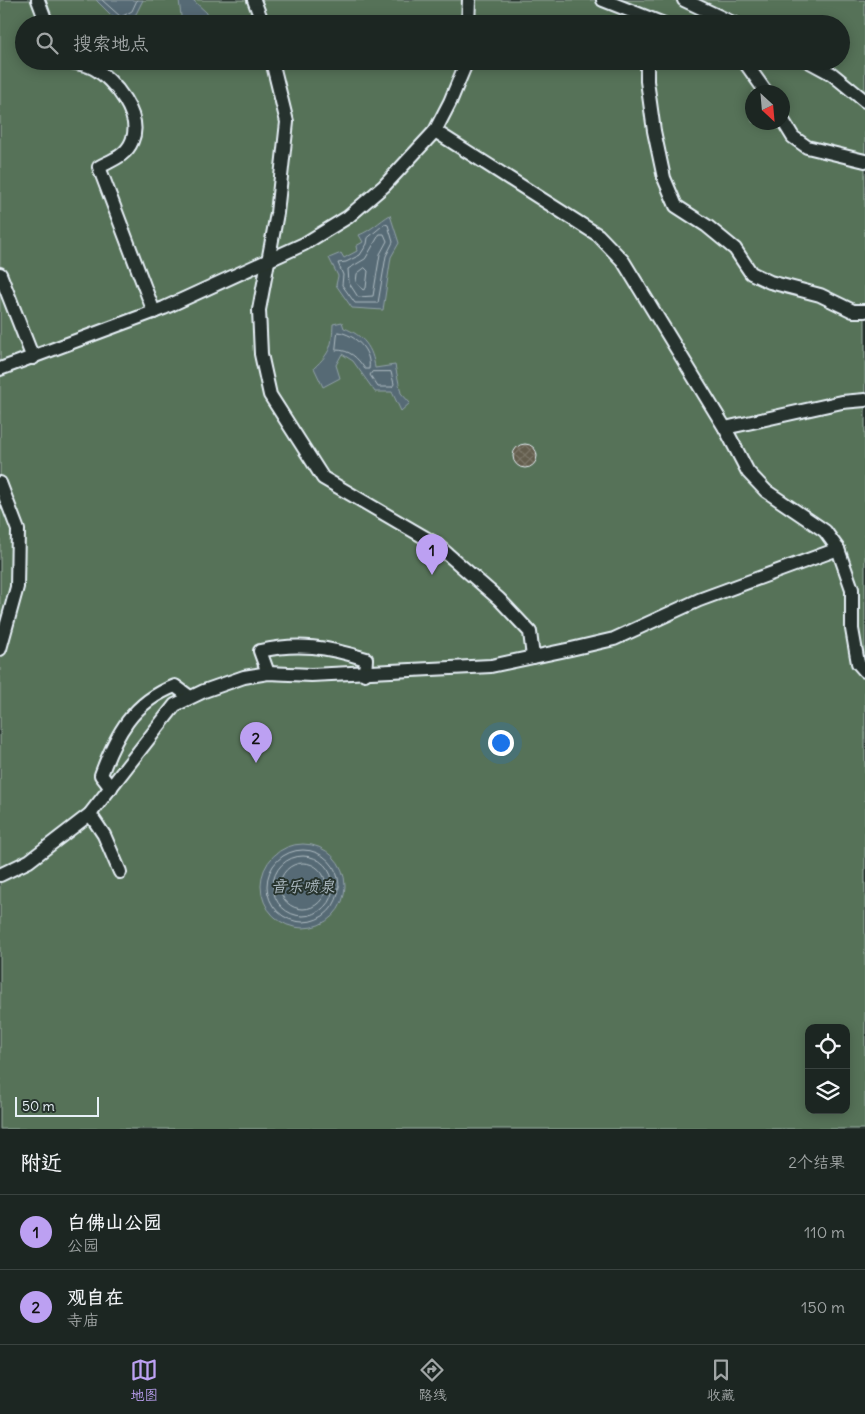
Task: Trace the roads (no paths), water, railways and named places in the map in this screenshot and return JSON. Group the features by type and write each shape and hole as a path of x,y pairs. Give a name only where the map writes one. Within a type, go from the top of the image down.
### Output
{"street":[{"path":"38,0 44,15"},
{"path":"254,0 260,15"},
{"path":"468,15 469,0"},
{"path":"603,0 636,15"},
{"path":"684,0 716,15"},
{"path":"97,70 108,77 119,88 127,103 133,123 133,140 122,156 99,167 154,312"},
{"path":"274,70 286,122 278,213 259,310 261,354 270,395 323,478 436,544 499,599 530,632 533,657"},
{"path":"0,369 154,312 304,244 348,217 384,186 435,131 450,102 462,70"},
{"path":"647,70 646,81 654,131 664,178 676,206 707,226 735,249 751,272 770,282 820,295 853,311 865,311"},
{"path":"750,70 761,85"},
{"path":"825,70 865,101"},
{"path":"789,130 793,137 807,147 865,161"},
{"path":"435,131 598,235 623,261 725,428 748,472 766,490 825,531 838,549 852,589 852,629 858,663 865,671"},
{"path":"0,274 33,358"},
{"path":"725,428 842,402 865,400"},
{"path":"0,483 18,530 17,587 0,649"},
{"path":"0,875 29,861 90,814 175,705 190,697 244,677 268,673 311,676 491,666 614,639 699,600 838,549"},
{"path":"268,673 260,651 285,645 317,647 366,659 364,674"},
{"path":"111,788 100,774 113,742 130,717 157,693 175,686 190,697"},
{"path":"90,814 104,835 120,872"}],"water":[{"path":"96,0 143,0 134,15 111,15"},
{"path":"179,0 193,0 207,15 181,15"},
{"path":"390,215 399,243 391,257 383,310 352,308 336,285 338,276 329,258 341,253 344,258 357,251 356,246 363,242 359,235"},
{"path":"342,322 344,328 357,334 366,343 372,354 375,368 395,365 401,393 410,403 401,411 392,392 375,392 353,361 342,354 336,365 340,378 323,387 314,368 330,348 333,324"},
{"name":"音乐喷泉","path":"303,844 326,851 338,863 345,886 338,909 326,921 303,928 280,921 268,909 261,886 268,863 280,851"}],"place":[{"name":"白佛山公园","path":"432,575"},
{"name":"观自在","path":"256,763"}]}
